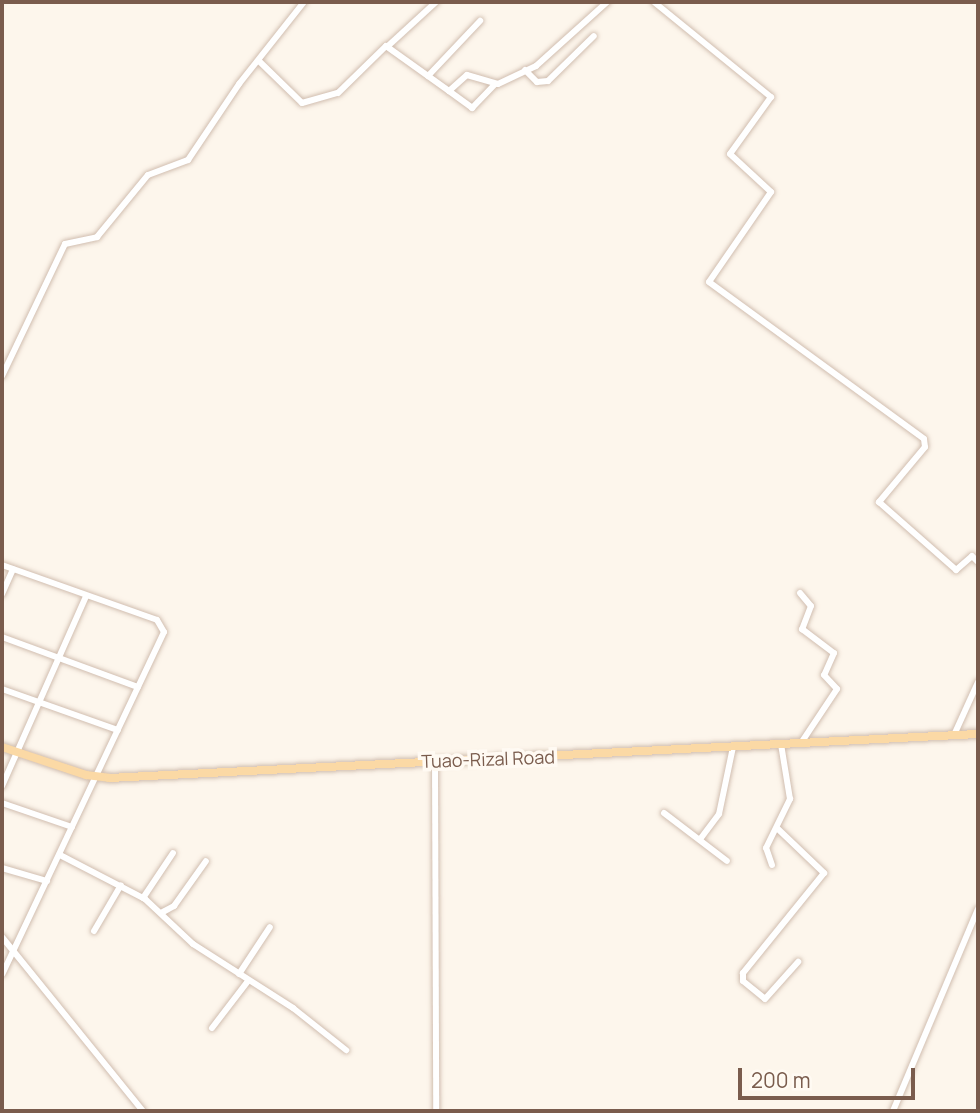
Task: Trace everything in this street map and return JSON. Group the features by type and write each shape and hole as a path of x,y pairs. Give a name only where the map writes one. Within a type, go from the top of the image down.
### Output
{"main road":[{"name":"Tuao-Rizal Road","path":"2,747 97,777 309,770 435,760 978,734"}],"street":[{"path":"2,376 65,244 97,236 148,175 188,160 304,2"},
{"path":"259,61 302,103 338,93 436,2"},
{"path":"388,46 472,108 495,84 536,66 607,2"},
{"path":"654,2 771,97 730,154 771,191 709,282 924,439 925,447 879,502 956,570 978,549"},
{"path":"428,76 480,21"},
{"path":"524,69 539,82 550,80 594,36"},
{"path":"449,91 467,75 495,84"},
{"path":"972,556 978,562"},
{"path":"2,565 157,621 163,627 163,638 2,974"},
{"path":"2,594 13,569"},
{"path":"800,593 811,606 802,629 834,653 824,675 837,689 801,743"},
{"path":"2,786 62,658 86,596"},
{"path":"2,636 138,687"},
{"path":"954,735 961,711 978,682"},
{"path":"2,689 118,730"},
{"path":"772,865 765,852 790,799 781,744"},
{"path":"701,838 719,814 733,747"},
{"path":"435,760 436,1111"},
{"path":"2,803 72,827"},
{"path":"664,813 701,838 727,861"},
{"path":"778,828 824,873 743,973 743,981 765,999 798,962"},
{"path":"143,898 173,853"},
{"path":"60,855 143,898 192,944 346,1049"},
{"path":"161,913 174,906 206,861"},
{"path":"2,868 47,881"},
{"path":"94,931 121,885"},
{"path":"893,1111 978,909"},
{"path":"239,974 271,926"},
{"path":"2,937 143,1111"},
{"path":"212,1028 248,981"}]}
